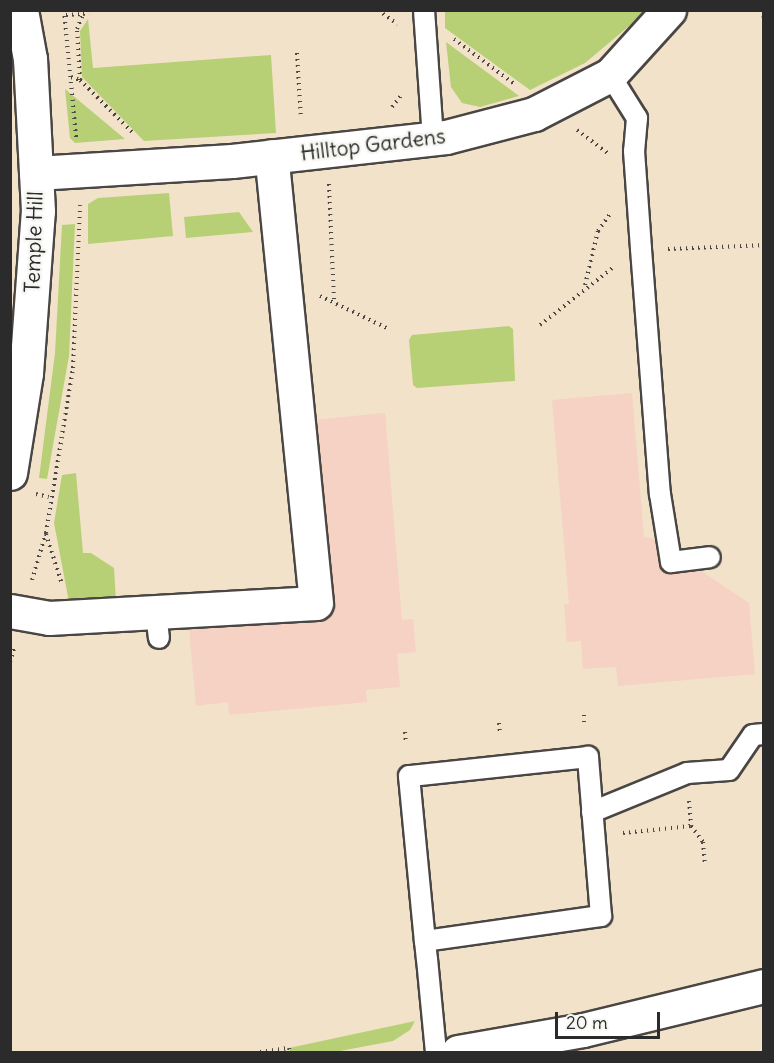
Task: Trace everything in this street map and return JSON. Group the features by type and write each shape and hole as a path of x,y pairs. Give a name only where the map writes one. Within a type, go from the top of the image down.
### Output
{"street":[{"name":"Temple Hill","path":"10,473 26,373 36,259 36,173 30,59 21,10"},
{"name":"Hilltop Gardens","path":"36,173 271,156 433,140 549,107 610,75 669,10"},
{"path":"10,611 49,618 72,616 157,626 316,603 271,156"},
{"path":"458,1053 583,1030 764,986"}],"lane":[{"path":"425,20 433,140"},
{"path":"610,75 637,117 635,157 641,249 660,494 671,562 710,557"},
{"path":"592,812 687,773 729,770 753,735 764,734"},
{"path":"425,941 601,916 588,757 409,776 425,941 436,1053"}],"path":[{"path":"763,10 764,20"},
{"path":"31,585 46,533 50,497 73,368 79,170 65,13 89,13"},
{"path":"80,80 77,29 82,14"},
{"path":"425,20 440,27 525,93 549,107 616,160 635,157"},
{"path":"297,53 315,152 334,300"},
{"path":"71,77 80,80 164,163"},
{"path":"585,286 598,231 636,180"},
{"path":"540,325 585,286 641,249 764,245"},
{"path":"285,286 334,300 389,329"},
{"path":"36,494 50,497"},
{"path":"46,533 72,616"},
{"path":"584,715 584,725"},
{"path":"499,723 500,733"},
{"path":"405,732 406,743"},
{"path":"687,773 691,826 704,842 705,866"},
{"path":"594,836 691,826"},
{"path":"260,1053 289,1048 290,1053"}],"shaded area":[{"path":"632,393 644,537 652,538 749,603 755,674 618,686 616,667 583,669 581,641 567,642 564,605 569,604 552,400"},
{"path":"385,413 402,620 413,619 416,652 397,654 400,687 366,690 367,702 229,715 228,702 196,706 189,629 324,617 311,420"}],"green space":[{"path":"445,11 647,11 585,63 530,90 445,28"},
{"path":"88,19 93,68 271,55 276,133 144,141 82,77 80,31"},
{"path":"446,42 519,96 480,107 462,103 451,87"},
{"path":"65,89 125,139 75,143 70,138"},
{"path":"169,193 173,236 88,244 88,204 98,198"},
{"path":"239,212 253,232 186,238 184,217"},
{"path":"75,224 69,356 47,479 39,478 55,353 62,225"},
{"path":"509,326 513,329 515,381 417,388 413,385 409,340 412,335"},
{"path":"76,473 83,553 91,553 114,568 116,601 69,602 54,523 62,475"},
{"path":"415,1021 410,1030 393,1041 335,1052 290,1052 289,1048"}]}
